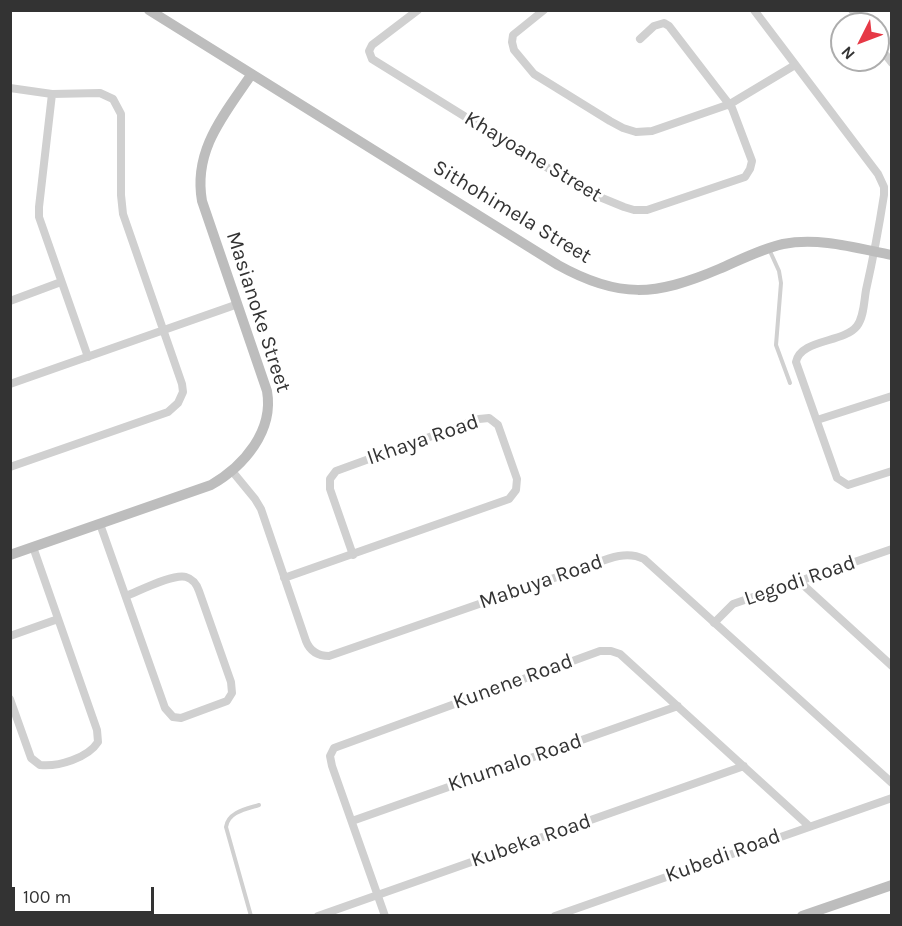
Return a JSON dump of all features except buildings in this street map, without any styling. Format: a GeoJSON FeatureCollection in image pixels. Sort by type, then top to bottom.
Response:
{"type":"FeatureCollection","features":[{"type":"Feature","properties":{"kind":"street","name":"Sithohimela Street"},"geometry":{"type":"LineString","coordinates":[[148,10],[558,265],[591,281],[637,291],[664,288],[690,280],[768,248],[795,242],[845,245],[891,255]]}},
{"type":"Feature","properties":{"kind":"street","name":"Khayoane Street"},"geometry":{"type":"LineString","coordinates":[[418,10],[370,48],[370,56],[376,62],[585,191],[598,198],[634,210],[642,211],[653,208],[737,180],[747,174],[752,161],[740,124],[730,105]]}},
{"type":"Feature","properties":{"kind":"street"},"geometry":{"type":"LineString","coordinates":[[544,10],[513,35],[514,50],[534,74],[623,128],[636,132],[652,131],[730,105],[795,65]]}},
{"type":"Feature","properties":{"kind":"street"},"geometry":{"type":"LineString","coordinates":[[754,10],[882,182],[884,195],[859,323],[849,333],[804,349],[797,357],[797,365],[839,481],[845,484],[855,484],[891,471]]}},
{"type":"Feature","properties":{"kind":"street"},"geometry":{"type":"LineString","coordinates":[[640,39],[658,24],[664,23],[669,26],[730,105]]}},
{"type":"Feature","properties":{"kind":"street","name":"Masianoke Street"},"geometry":{"type":"LineString","coordinates":[[10,555],[211,485],[232,471],[249,453],[259,437],[269,408],[267,391],[202,201],[199,178],[202,159],[209,142],[251,75]]}},
{"type":"Feature","properties":{"kind":"street"},"geometry":{"type":"LineString","coordinates":[[10,88],[52,94],[100,93],[111,97],[119,108],[123,214],[165,331],[183,392],[172,410],[10,467]]}},
{"type":"Feature","properties":{"kind":"street"},"geometry":{"type":"LineString","coordinates":[[52,94],[39,213],[88,357]]}},
{"type":"Feature","properties":{"kind":"street"},"geometry":{"type":"LineString","coordinates":[[10,301],[61,282]]}},
{"type":"Feature","properties":{"kind":"street"},"geometry":{"type":"LineString","coordinates":[[10,384],[238,304]]}},
{"type":"Feature","properties":{"kind":"street"},"geometry":{"type":"LineString","coordinates":[[817,420],[891,396]]}},
{"type":"Feature","properties":{"kind":"street","name":"Ikhaya Road"},"geometry":{"type":"LineString","coordinates":[[284,578],[353,555],[509,499],[516,490],[518,479],[498,425],[489,418],[479,419],[336,471],[330,479],[330,489],[353,555]]}},
{"type":"Feature","properties":{"kind":"street","name":"Mabuya Road"},"geometry":{"type":"LineString","coordinates":[[232,471],[261,509],[308,646],[322,656],[627,554],[644,559],[891,783]]}},
{"type":"Feature","properties":{"kind":"street"},"geometry":{"type":"LineString","coordinates":[[100,524],[162,702],[170,714],[182,718],[228,701],[232,693],[231,682],[199,591],[193,581],[183,576],[174,577],[126,596]]}},
{"type":"Feature","properties":{"kind":"street"},"geometry":{"type":"LineString","coordinates":[[10,699],[29,753],[40,765],[55,765],[87,753],[95,747],[98,737],[33,547]]}},
{"type":"Feature","properties":{"kind":"street"},"geometry":{"type":"LineString","coordinates":[[887,550],[891,560]]}},
{"type":"Feature","properties":{"kind":"street","name":"Legodi Road"},"geometry":{"type":"LineString","coordinates":[[714,623],[733,604],[887,550]]}},
{"type":"Feature","properties":{"kind":"street"},"geometry":{"type":"LineString","coordinates":[[800,582],[891,666]]}},
{"type":"Feature","properties":{"kind":"street"},"geometry":{"type":"LineString","coordinates":[[10,636],[58,619]]}},
{"type":"Feature","properties":{"kind":"street","name":"Kunene Road"},"geometry":{"type":"LineString","coordinates":[[385,915],[330,760],[331,751],[600,651],[620,654],[809,826]]}},
{"type":"Feature","properties":{"kind":"street","name":"Khumalo Road"},"geometry":{"type":"LineString","coordinates":[[352,821],[678,706]]}},
{"type":"Feature","properties":{"kind":"street","name":"Kubeka Road"},"geometry":{"type":"LineString","coordinates":[[318,915],[744,766]]}},
{"type":"Feature","properties":{"kind":"street","name":"Kubedi Road"},"geometry":{"type":"LineString","coordinates":[[555,915],[891,798]]}},
{"type":"Feature","properties":{"kind":"street"},"geometry":{"type":"LineString","coordinates":[[802,915],[891,885]]}},
{"type":"Feature","properties":{"kind":"lane"},"geometry":{"type":"LineString","coordinates":[[768,248],[779,271],[781,283],[776,345],[790,382]]}},
{"type":"Feature","properties":{"kind":"lane"},"geometry":{"type":"LineString","coordinates":[[251,915],[226,827],[227,820],[231,816],[259,805]]}}]}
